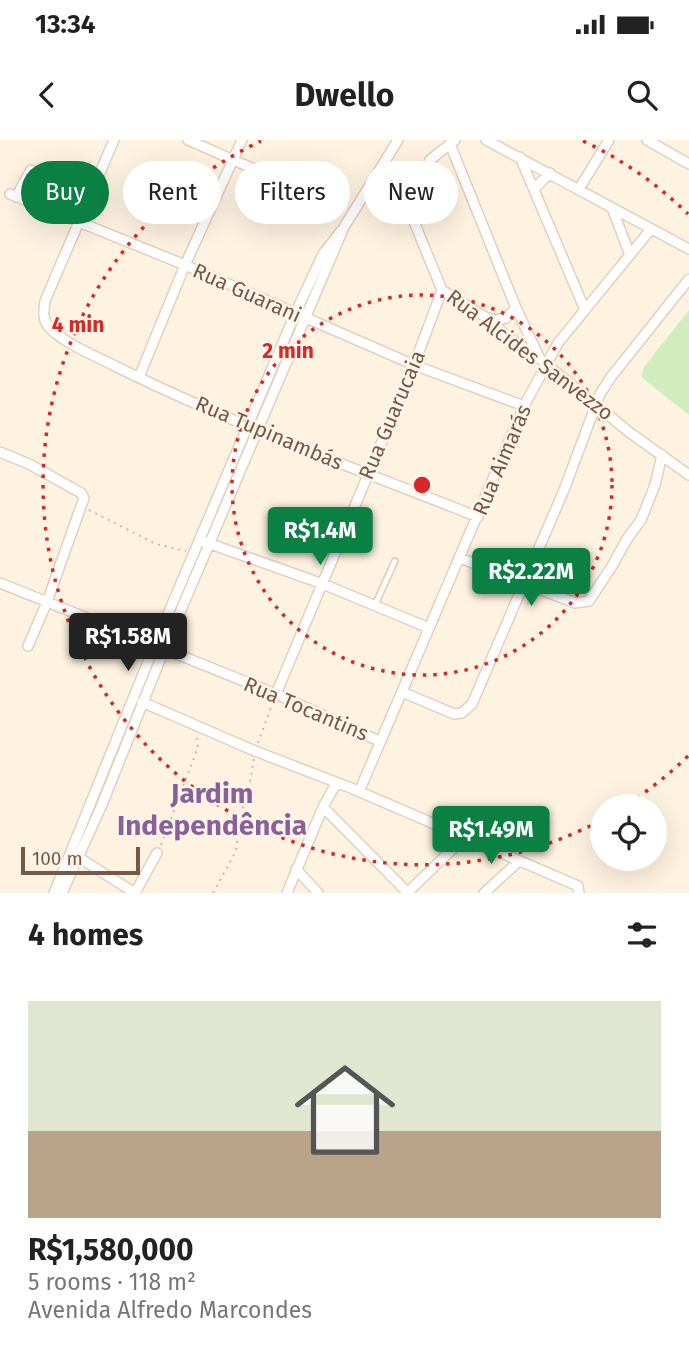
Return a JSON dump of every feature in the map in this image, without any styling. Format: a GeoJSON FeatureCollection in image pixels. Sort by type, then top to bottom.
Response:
{"type":"FeatureCollection","features":[{"type":"Feature","properties":{"kind":"street"},"geometry":{"type":"LineString","coordinates":[[105,161],[114,140]]}},
{"type":"Feature","properties":{"kind":"street"},"geometry":{"type":"LineString","coordinates":[[188,140],[234,160]]}},
{"type":"Feature","properties":{"kind":"street"},"geometry":{"type":"LineString","coordinates":[[139,377],[242,140]]}},
{"type":"Feature","properties":{"kind":"street"},"geometry":{"type":"LineString","coordinates":[[117,755],[142,702],[159,648],[210,544],[344,227],[398,140]]}},
{"type":"Feature","properties":{"kind":"street"},"geometry":{"type":"LineString","coordinates":[[486,140],[689,249]]}},
{"type":"Feature","properties":{"kind":"street"},"geometry":{"type":"LineString","coordinates":[[579,189],[609,140]]}},
{"type":"Feature","properties":{"kind":"street"},"geometry":{"type":"LineString","coordinates":[[647,140],[689,164]]}},
{"type":"Feature","properties":{"kind":"street"},"geometry":{"type":"LineString","coordinates":[[452,142],[516,307],[543,362]]}},
{"type":"Feature","properties":{"kind":"street","name":"Rua Alcides Sanvezzo"},"geometry":{"type":"LineString","coordinates":[[452,142],[430,160],[408,207],[442,290],[487,318],[689,475]]}},
{"type":"Feature","properties":{"kind":"street"},"geometry":{"type":"LineString","coordinates":[[520,156],[585,310]]}},
{"type":"Feature","properties":{"kind":"street"},"geometry":{"type":"LineString","coordinates":[[534,189],[550,173]]}},
{"type":"Feature","properties":{"kind":"street","name":"Rua Guarani"},"geometry":{"type":"LineString","coordinates":[[21,184],[13,196],[21,199]]}},
{"type":"Feature","properties":{"kind":"street"},"geometry":{"type":"LineString","coordinates":[[612,208],[630,255]]}},
{"type":"Feature","properties":{"kind":"street","name":"Rua Tupinambás"},"geometry":{"type":"LineString","coordinates":[[78,224],[45,301],[44,319],[58,335],[139,377],[248,426],[478,517]]}},
{"type":"Feature","properties":{"kind":"street","name":"Rua Guarani"},"geometry":{"type":"LineString","coordinates":[[81,224],[186,265],[414,365],[524,406]]}},
{"type":"Feature","properties":{"kind":"street"},"geometry":{"type":"LineString","coordinates":[[54,893],[74,855],[117,755],[195,552],[295,314],[328,244],[344,227]]}},
{"type":"Feature","properties":{"kind":"street","name":"Rua Aimarás"},"geometry":{"type":"LineString","coordinates":[[359,792],[543,362],[651,229]]}},
{"type":"Feature","properties":{"kind":"street"},"geometry":{"type":"LineString","coordinates":[[401,692],[454,714],[468,709],[525,583],[600,394],[689,279]]}},
{"type":"Feature","properties":{"kind":"street","name":"Rua Guarucaia"},"geometry":{"type":"LineString","coordinates":[[276,694],[414,365],[442,290]]}},
{"type":"Feature","properties":{"kind":"street"},"geometry":{"type":"LineString","coordinates":[[487,318],[506,318],[516,307]]}},
{"type":"Feature","properties":{"kind":"street"},"geometry":{"type":"LineString","coordinates":[[0,452],[31,465],[83,495],[82,506],[28,646]]}},
{"type":"Feature","properties":{"kind":"street"},"geometry":{"type":"LineString","coordinates":[[460,558],[575,603],[589,601],[641,520],[655,485],[662,455]]}},
{"type":"Feature","properties":{"kind":"street"},"geometry":{"type":"LineString","coordinates":[[200,541],[323,584],[429,628]]}},
{"type":"Feature","properties":{"kind":"street","name":"Rua Tocantins"},"geometry":{"type":"LineString","coordinates":[[0,583],[276,694],[379,741]]}},
{"type":"Feature","properties":{"kind":"street"},"geometry":{"type":"LineString","coordinates":[[142,702],[465,837],[580,890]]}},
{"type":"Feature","properties":{"kind":"street"},"geometry":{"type":"LineString","coordinates":[[286,893],[323,807],[336,784]]}},
{"type":"Feature","properties":{"kind":"street"},"geometry":{"type":"LineString","coordinates":[[323,807],[407,893],[465,837]]}},
{"type":"Feature","properties":{"kind":"street"},"geometry":{"type":"LineString","coordinates":[[74,855],[135,893],[157,853]]}},
{"type":"Feature","properties":{"kind":"street"},"geometry":{"type":"LineString","coordinates":[[62,893],[74,855]]}},
{"type":"Feature","properties":{"kind":"street"},"geometry":{"type":"LineString","coordinates":[[484,893],[519,861]]}},
{"type":"Feature","properties":{"kind":"street"},"geometry":{"type":"LineString","coordinates":[[296,869],[318,893]]}},
{"type":"Feature","properties":{"kind":"lane"},"geometry":{"type":"LineString","coordinates":[[375,606],[395,561]]}},
{"type":"Feature","properties":{"kind":"path"},"geometry":{"type":"LineString","coordinates":[[82,506],[156,544],[195,552]]}},
{"type":"Feature","properties":{"kind":"path"},"geometry":{"type":"LineString","coordinates":[[213,893],[236,851],[240,817],[249,789],[255,751],[276,694]]}},
{"type":"Feature","properties":{"kind":"path"},"geometry":{"type":"LineString","coordinates":[[157,853],[168,831],[198,747],[196,736],[188,722]]}},
{"type":"Feature","properties":{"kind":"green space"},"geometry":{"type":"Polygon","coordinates":[[[689,310],[689,415],[642,378],[643,368],[689,310]]]}},
{"type":"Feature","properties":{"kind":"district","name":"Jardim Independência"},"geometry":{"type":"Point","coordinates":[212,809]}}]}
